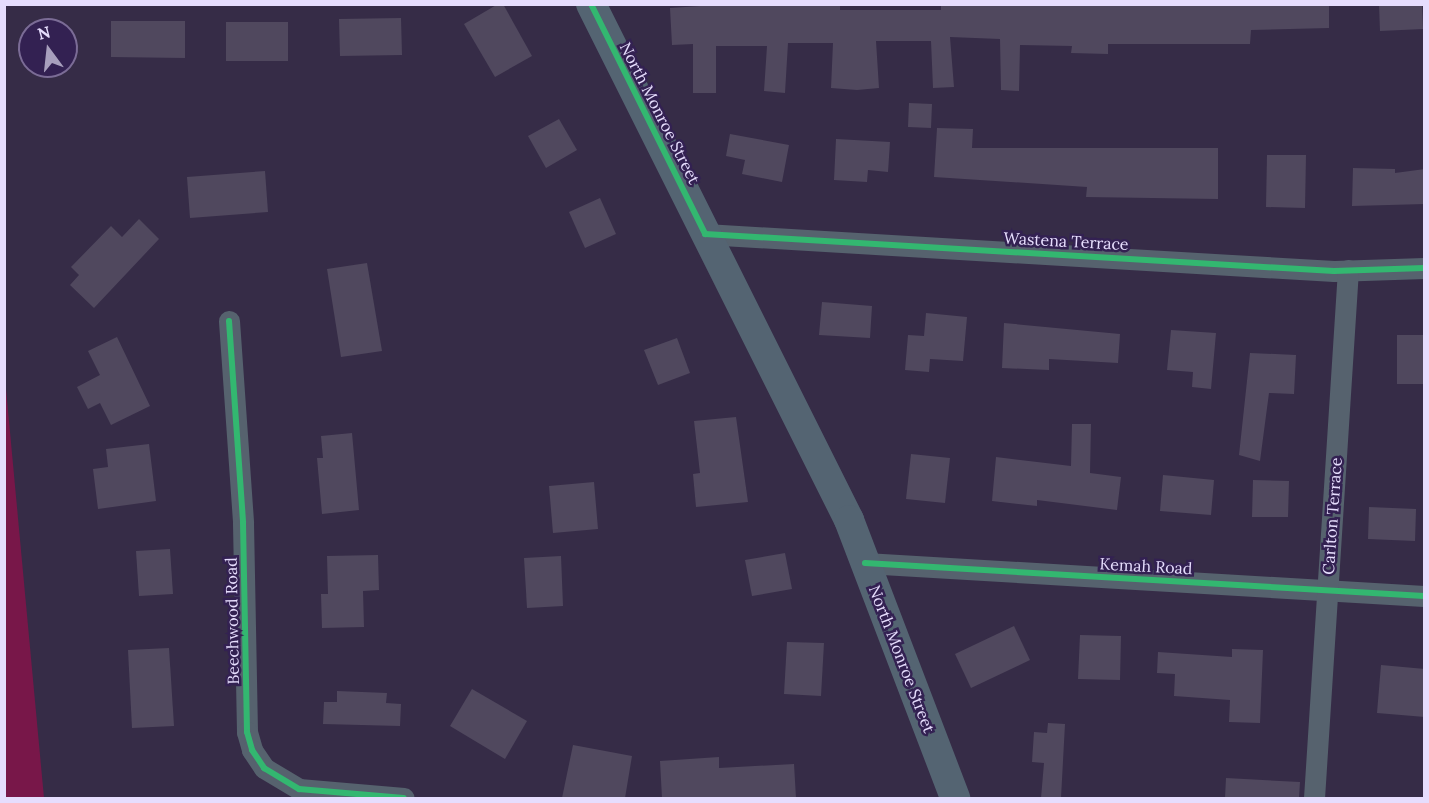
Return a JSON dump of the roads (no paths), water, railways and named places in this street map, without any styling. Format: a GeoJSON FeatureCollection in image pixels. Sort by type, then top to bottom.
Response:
{"type":"FeatureCollection","features":[{"type":"Feature","properties":{"kind":"main road","name":"North Monroe Street"},"geometry":{"type":"LineString","coordinates":[[591,4],[849,520],[955,798]]}},
{"type":"Feature","properties":{"kind":"street","name":"Wastena Terrace"},"geometry":{"type":"LineString","coordinates":[[705,234],[1348,270],[1425,268]]}},
{"type":"Feature","properties":{"kind":"street","name":"Carlton Terrace"},"geometry":{"type":"LineString","coordinates":[[1314,798],[1348,270]]}},
{"type":"Feature","properties":{"kind":"street","name":"Beechwood Road"},"geometry":{"type":"LineString","coordinates":[[229,321],[243,523],[247,732],[252,750],[264,768],[300,789],[404,798]]}},
{"type":"Feature","properties":{"kind":"street","name":"Kemah Road"},"geometry":{"type":"LineString","coordinates":[[865,563],[1425,596]]}}]}
